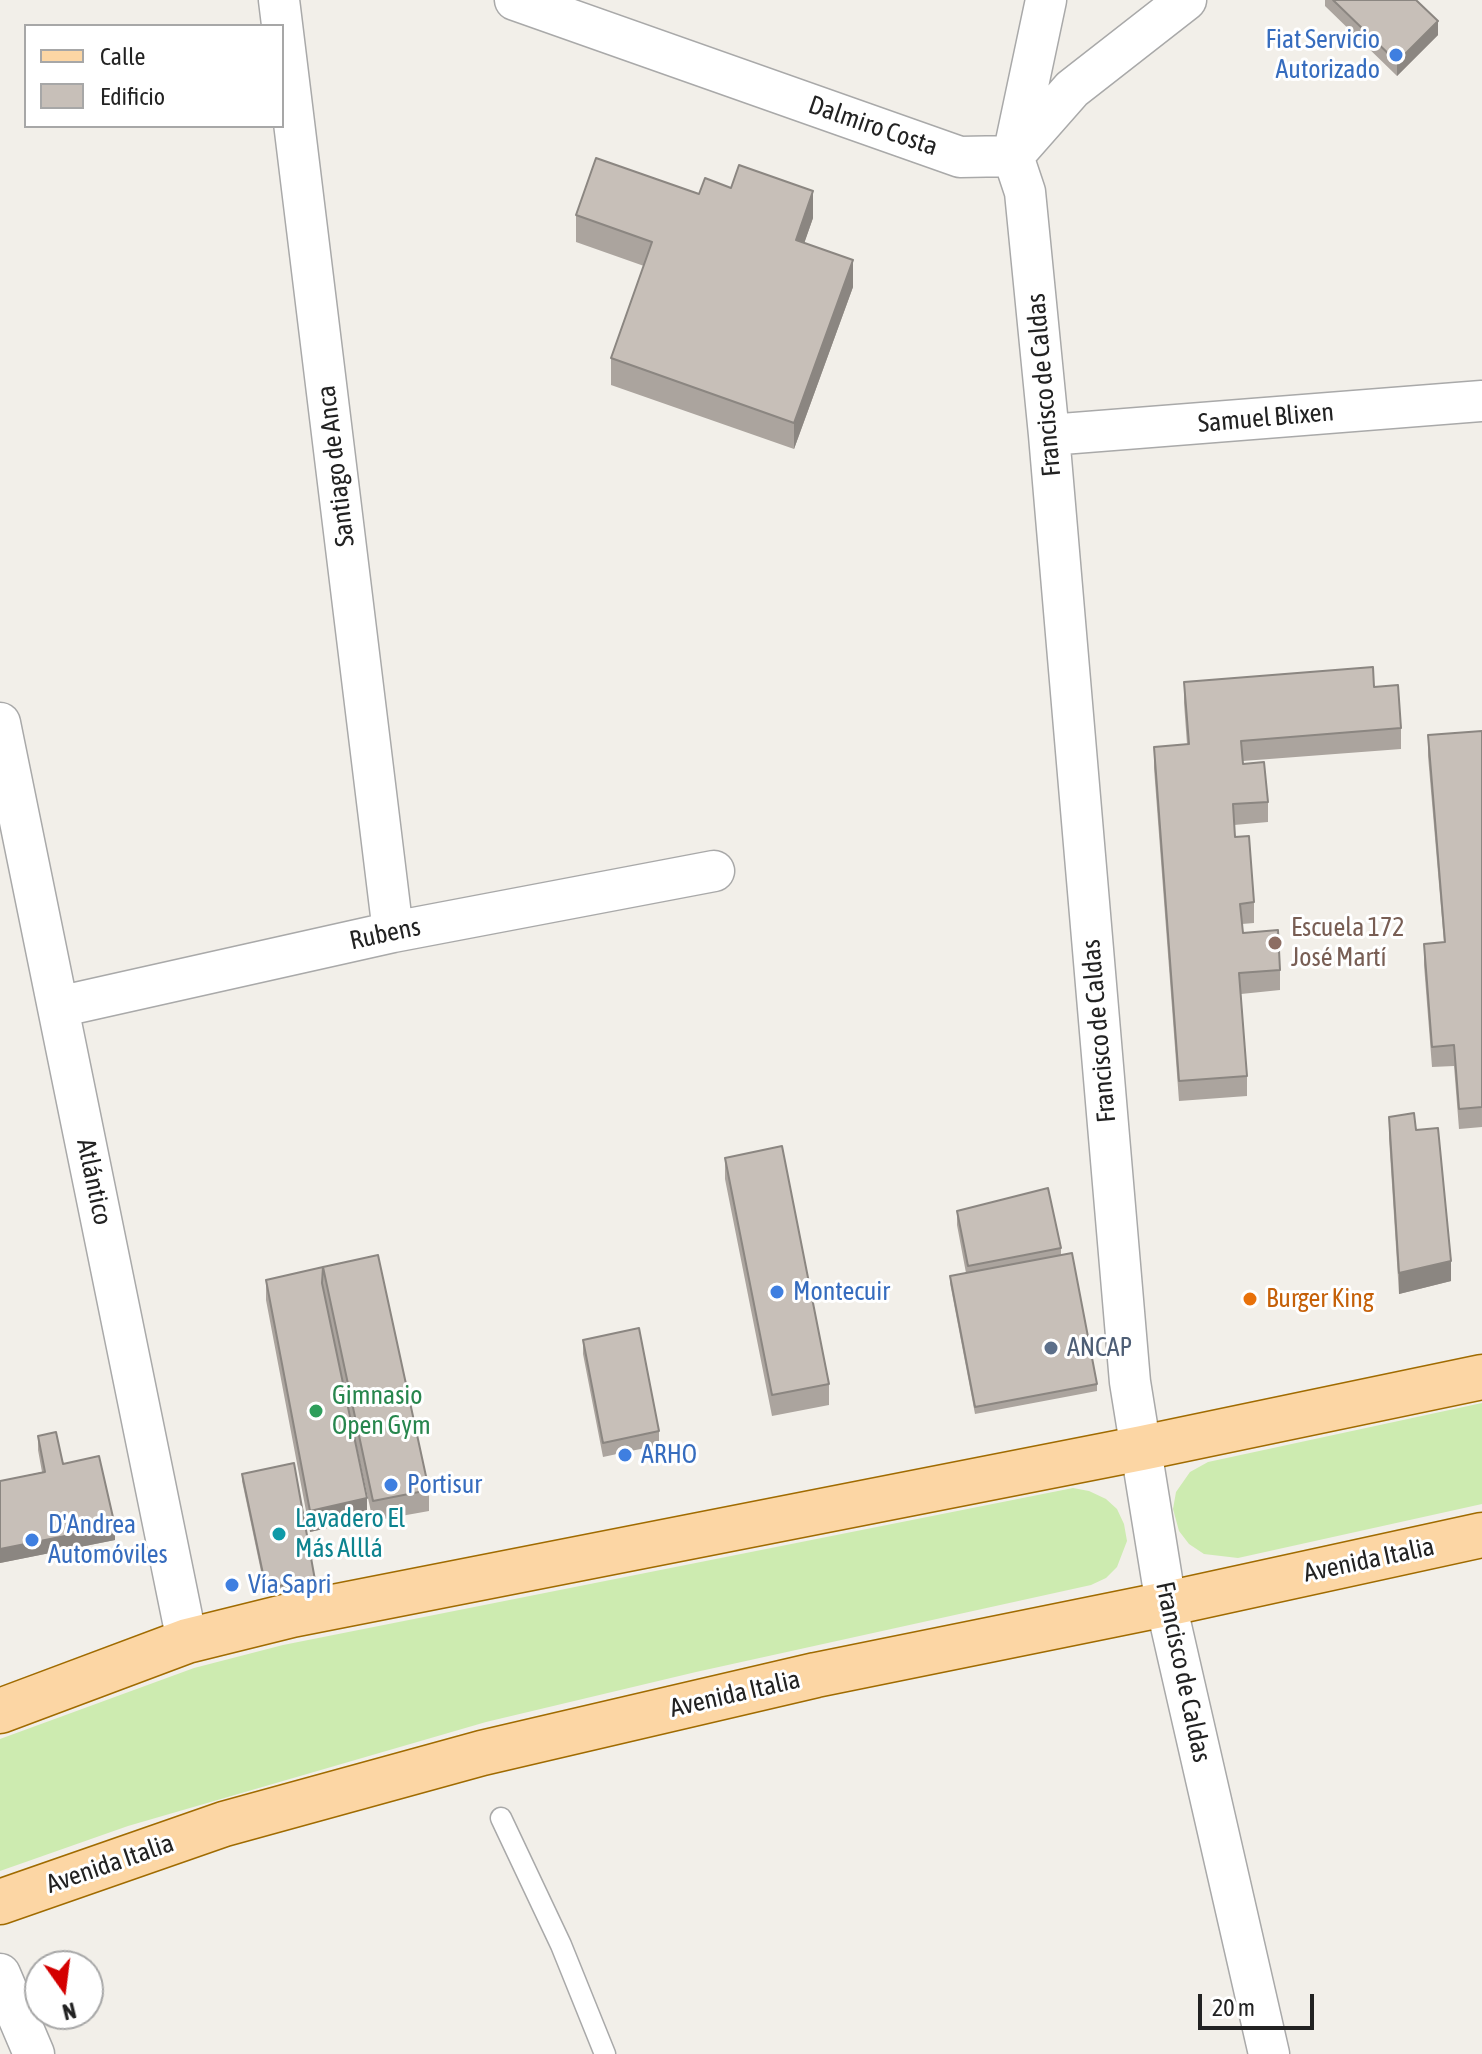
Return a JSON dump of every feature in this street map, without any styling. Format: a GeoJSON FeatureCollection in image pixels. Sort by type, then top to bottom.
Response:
{"type":"FeatureCollection","features":[{"type":"Feature","properties":{"kind":"main road"},"geometry":{"type":"LineString","coordinates":[[0,1711],[187,1641],[292,1615],[1142,1448],[1482,1377]]}},
{"type":"Feature","properties":{"kind":"main road","name":"Avenida Italia"},"geometry":{"type":"LineString","coordinates":[[0,1902],[224,1824],[482,1753],[816,1675],[1166,1604],[1482,1535]]}},
{"type":"Feature","properties":{"kind":"street","name":"Santiago de Anca"},"geometry":{"type":"LineString","coordinates":[[279,0],[282,24]]}},
{"type":"Feature","properties":{"kind":"street","name":"Dalmiro Costa"},"geometry":{"type":"LineString","coordinates":[[515,0],[960,157],[1013,156]]}},
{"type":"Feature","properties":{"kind":"street","name":"Francisco de Caldas"},"geometry":{"type":"LineString","coordinates":[[1046,0],[1013,156],[1025,192],[1049,435],[1130,1382],[1166,1604],[1269,2054]]}},
{"type":"Feature","properties":{"kind":"street"},"geometry":{"type":"LineString","coordinates":[[1013,156],[1072,89],[1186,0]]}},
{"type":"Feature","properties":{"kind":"street","name":"Santiago de Anca"},"geometry":{"type":"LineString","coordinates":[[284,41],[393,932]]}},
{"type":"Feature","properties":{"kind":"street","name":"Samuel Blixen"},"geometry":{"type":"LineString","coordinates":[[1049,435],[1482,401]]}},
{"type":"Feature","properties":{"kind":"street","name":"Atlántico"},"geometry":{"type":"LineString","coordinates":[[0,723],[9,814],[58,1007],[187,1641]]}},
{"type":"Feature","properties":{"kind":"street","name":"Rubens"},"geometry":{"type":"LineString","coordinates":[[58,1007],[393,932],[714,871]]}},
{"type":"Feature","properties":{"kind":"street"},"geometry":{"type":"LineString","coordinates":[[0,1974],[34,2054]]}},
{"type":"Feature","properties":{"kind":"lane"},"geometry":{"type":"LineString","coordinates":[[501,1818],[561,1945],[605,2054]]}},
{"type":"Feature","properties":{"kind":"green space"},"geometry":{"type":"Polygon","coordinates":[[[1482,1403],[1482,1504],[1238,1558],[1204,1554],[1189,1544],[1179,1531],[1173,1509],[1176,1492],[1190,1472],[1208,1462],[1482,1403]]]}},
{"type":"Feature","properties":{"kind":"green space"},"geometry":{"type":"Polygon","coordinates":[[[1073,1488],[1106,1499],[1117,1509],[1124,1524],[1127,1541],[1117,1567],[1106,1578],[1091,1585],[486,1722],[128,1826],[0,1871],[0,1739],[194,1668],[283,1645],[1073,1488]]]}},
{"type":"Feature","properties":{"kind":"building","name":"Fiat Servicio Autorizado"},"geometry":{"type":"Polygon","coordinates":[[[1333,0],[1416,0],[1438,21],[1397,62],[1333,0]]]}},
{"type":"Feature","properties":{"kind":"building"},"geometry":{"type":"Polygon","coordinates":[[[596,158],[699,194],[705,178],[731,188],[739,165],[813,191],[796,240],[853,260],[794,423],[611,358],[652,242],[576,215],[596,158]]]}},
{"type":"Feature","properties":{"kind":"building"},"geometry":{"type":"Polygon","coordinates":[[[1373,667],[1374,687],[1398,685],[1401,728],[1241,741],[1243,764],[1264,762],[1268,802],[1233,804],[1235,837],[1249,836],[1254,902],[1240,904],[1243,933],[1278,930],[1280,970],[1239,973],[1247,1076],[1179,1081],[1154,747],[1189,744],[1184,682],[1373,667]]]}},
{"type":"Feature","properties":{"kind":"building"},"geometry":{"type":"Polygon","coordinates":[[[1482,731],[1482,1107],[1459,1109],[1454,1045],[1432,1047],[1424,944],[1445,942],[1428,735],[1482,731]]]}},
{"type":"Feature","properties":{"kind":"building"},"geometry":{"type":"Polygon","coordinates":[[[1414,1113],[1416,1130],[1438,1128],[1451,1261],[1399,1273],[1389,1117],[1414,1113]]]}},
{"type":"Feature","properties":{"kind":"building","name":"Montecuir"},"geometry":{"type":"Polygon","coordinates":[[[782,1146],[829,1384],[772,1395],[725,1158],[782,1146]]]}},
{"type":"Feature","properties":{"kind":"building"},"geometry":{"type":"Polygon","coordinates":[[[1048,1188],[1061,1248],[968,1266],[957,1211],[1048,1188]]]}},
{"type":"Feature","properties":{"kind":"building"},"geometry":{"type":"Polygon","coordinates":[[[1072,1253],[1097,1384],[975,1407],[950,1276],[1072,1253]]]}},
{"type":"Feature","properties":{"kind":"building"},"geometry":{"type":"Polygon","coordinates":[[[378,1255],[429,1490],[373,1501],[323,1267],[378,1255]]]}},
{"type":"Feature","properties":{"kind":"building","name":"Gimnasio Open Gym"},"geometry":{"type":"Polygon","coordinates":[[[323,1267],[322,1283],[367,1498],[310,1511],[266,1280],[323,1267]]]}},
{"type":"Feature","properties":{"kind":"building"},"geometry":{"type":"Polygon","coordinates":[[[639,1328],[659,1431],[603,1443],[583,1340],[639,1328]]]}},
{"type":"Feature","properties":{"kind":"building"},"geometry":{"type":"Polygon","coordinates":[[[56,1432],[63,1464],[99,1456],[115,1526],[0,1549],[0,1481],[45,1472],[38,1436],[56,1432]]]}},
{"type":"Feature","properties":{"kind":"building","name":"Lavadero El Más Alllá"},"geometry":{"type":"Polygon","coordinates":[[[294,1463],[315,1580],[266,1588],[242,1474],[294,1463]]]}},
{"type":"Feature","properties":{"kind":"place","name":"Fiat Servicio Autorizado"},"geometry":{"type":"Point","coordinates":[1396,55]}},
{"type":"Feature","properties":{"kind":"place","name":"Escuela 172 José Martí"},"geometry":{"type":"Point","coordinates":[1275,943]}},
{"type":"Feature","properties":{"kind":"place","name":"Montecuir"},"geometry":{"type":"Point","coordinates":[777,1292]}},
{"type":"Feature","properties":{"kind":"place","name":"Burger King"},"geometry":{"type":"Point","coordinates":[1250,1299]}},
{"type":"Feature","properties":{"kind":"place","name":"ANCAP"},"geometry":{"type":"Point","coordinates":[1051,1348]}},
{"type":"Feature","properties":{"kind":"place","name":"Gimnasio Open Gym"},"geometry":{"type":"Point","coordinates":[316,1411]}},
{"type":"Feature","properties":{"kind":"place","name":"ARHO"},"geometry":{"type":"Point","coordinates":[625,1455]}},
{"type":"Feature","properties":{"kind":"place","name":"Portisur"},"geometry":{"type":"Point","coordinates":[391,1485]}},
{"type":"Feature","properties":{"kind":"place","name":"Lavadero El Más Alllá"},"geometry":{"type":"Point","coordinates":[279,1534]}},
{"type":"Feature","properties":{"kind":"place","name":"D'Andrea Automóviles"},"geometry":{"type":"Point","coordinates":[32,1540]}},
{"type":"Feature","properties":{"kind":"place","name":"Vía Sapri"},"geometry":{"type":"Point","coordinates":[232,1585]}}]}
